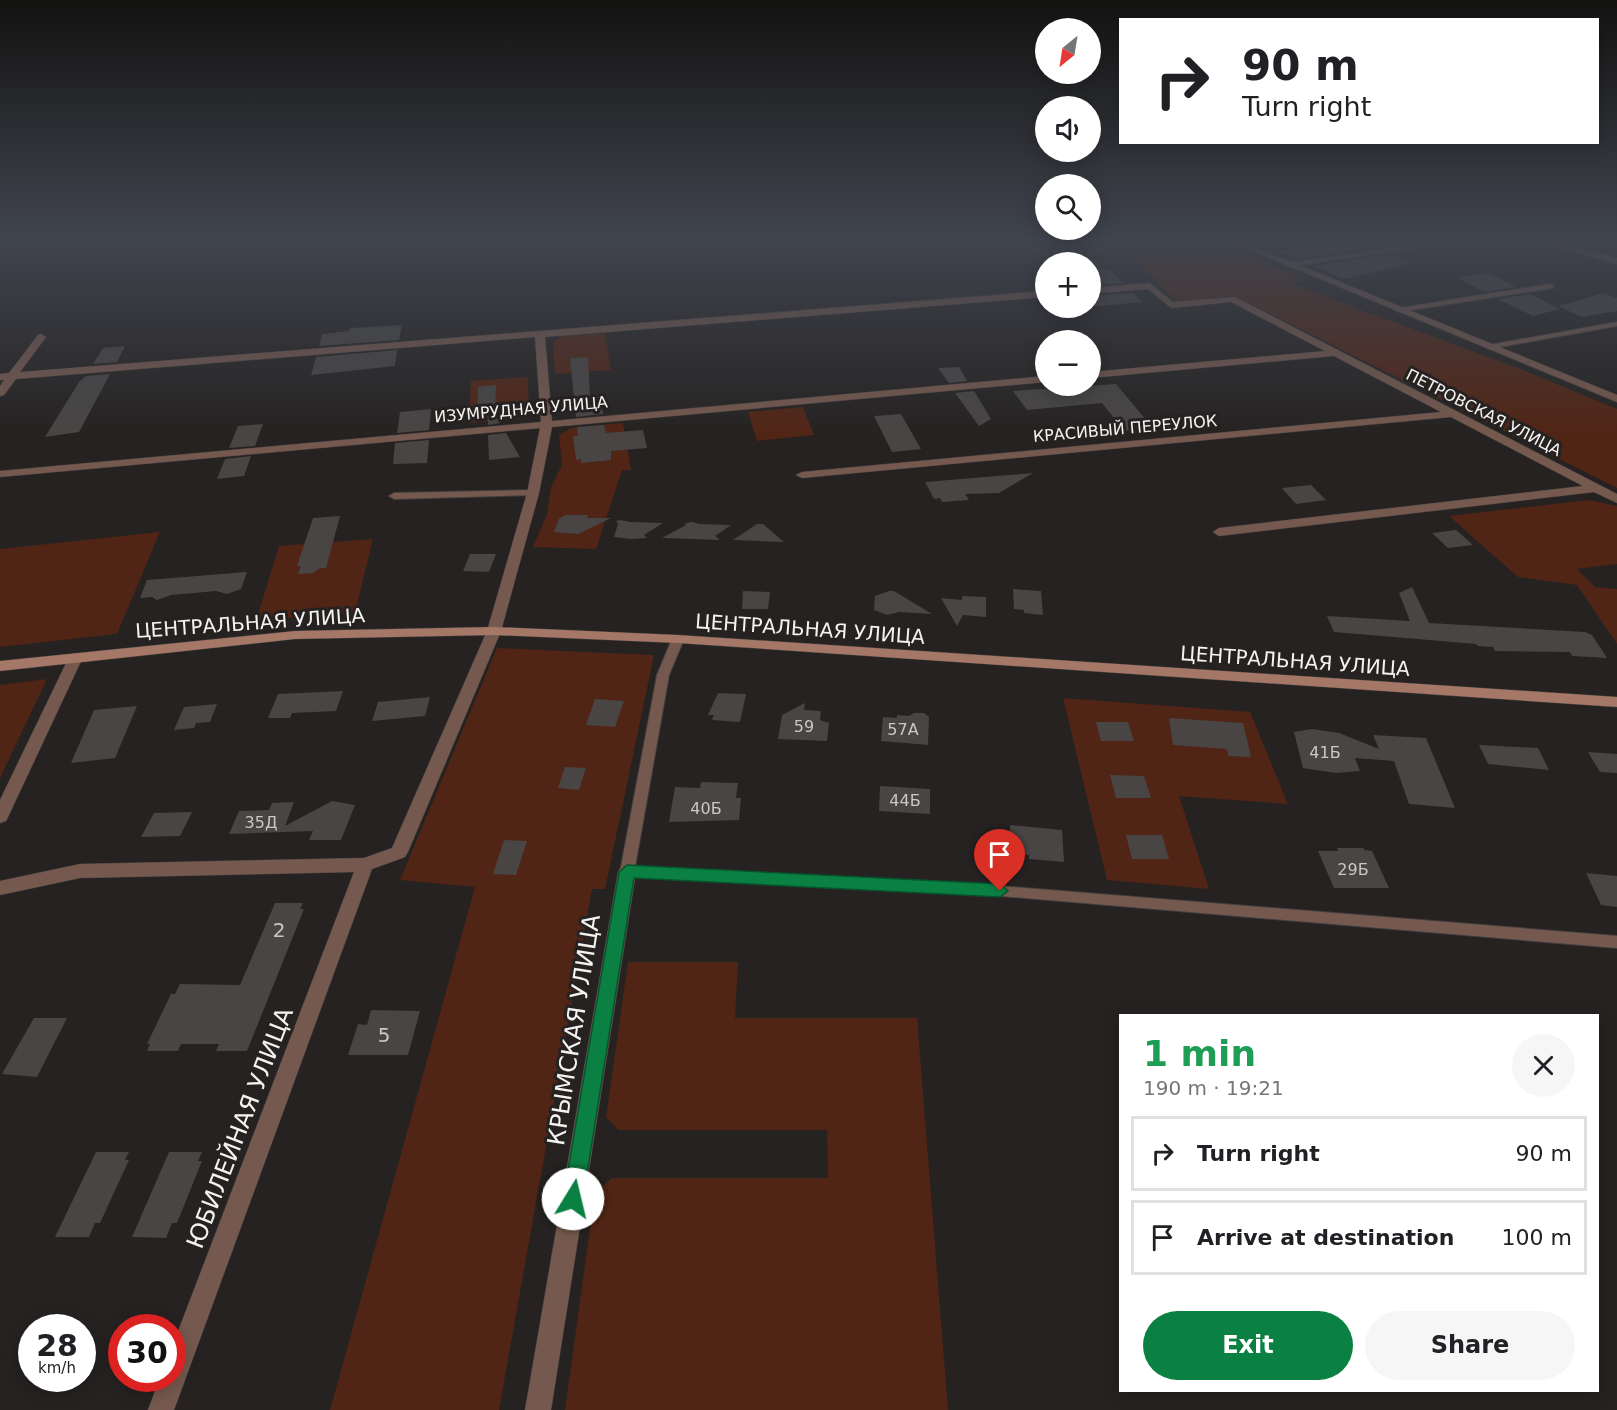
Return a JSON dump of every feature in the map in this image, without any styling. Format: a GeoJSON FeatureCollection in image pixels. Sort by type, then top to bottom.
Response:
{"type":"FeatureCollection","features":[{"type":"Feature","properties":{"kind":"main road","name":"ЦЕНТРАЛЬНАЯ УЛИЦА"},"geometry":{"type":"LineString","coordinates":[[0,666],[295,635],[494,631],[678,639],[1617,702]]}},
{"type":"Feature","properties":{"kind":"street"},"geometry":{"type":"LineString","coordinates":[[0,377],[922,304]]}},
{"type":"Feature","properties":{"kind":"street","name":"ПЕТРОВСКАЯ УЛИЦА"},"geometry":{"type":"LineString","coordinates":[[1241,304],[1617,499]]}},
{"type":"Feature","properties":{"kind":"street"},"geometry":{"type":"LineString","coordinates":[[1384,304],[1617,399]]}},
{"type":"Feature","properties":{"kind":"street"},"geometry":{"type":"LineString","coordinates":[[0,888],[80,871],[365,865],[399,852],[494,631],[533,493],[547,423],[540,334]]}},
{"type":"Feature","properties":{"kind":"street"},"geometry":{"type":"LineString","coordinates":[[0,393],[41,337]]}},
{"type":"Feature","properties":{"kind":"street"},"geometry":{"type":"LineString","coordinates":[[1101,374],[1335,353]]}},
{"type":"Feature","properties":{"kind":"street","name":"ИЗУМРУДНАЯ УЛИЦА"},"geometry":{"type":"LineString","coordinates":[[0,474],[1035,380]]}},
{"type":"Feature","properties":{"kind":"street","name":"КРАСИВЫЙ ПЕРЕУЛОК"},"geometry":{"type":"LineString","coordinates":[[802,475],[1452,414]]}},
{"type":"Feature","properties":{"kind":"street"},"geometry":{"type":"LineString","coordinates":[[1219,532],[1595,488]]}},
{"type":"Feature","properties":{"kind":"street"},"geometry":{"type":"LineString","coordinates":[[0,817],[76,657]]}},
{"type":"Feature","properties":{"kind":"street","name":"ЮБИЛЕЙНАЯ УЛИЦА"},"geometry":{"type":"LineString","coordinates":[[161,1410],[365,865]]}},
{"type":"Feature","properties":{"kind":"street","name":"КРЫМСКАЯ УЛИЦА"},"geometry":{"type":"LineString","coordinates":[[538,1410],[627,872]]}},
{"type":"Feature","properties":{"kind":"lane"},"geometry":{"type":"LineString","coordinates":[[1399,310],[1438,304]]}},
{"type":"Feature","properties":{"kind":"lane"},"geometry":{"type":"LineString","coordinates":[[1489,347],[1617,324]]}},
{"type":"Feature","properties":{"kind":"lane"},"geometry":{"type":"LineString","coordinates":[[394,496],[533,493]]}},
{"type":"Feature","properties":{"kind":"lane"},"geometry":{"type":"LineString","coordinates":[[678,639],[663,675],[627,872],[976,889],[1617,942]]}},
{"type":"Feature","properties":{"kind":"shaded area"},"geometry":{"type":"Polygon","coordinates":[[[1251,304],[1345,304],[1523,370],[1617,409],[1617,488],[1251,304]]]}},
{"type":"Feature","properties":{"kind":"shaded area"},"geometry":{"type":"Polygon","coordinates":[[[605,333],[611,370],[555,374],[553,342],[564,336],[605,333]]]}},
{"type":"Feature","properties":{"kind":"shaded area"},"geometry":{"type":"Polygon","coordinates":[[[528,377],[529,412],[517,419],[469,423],[471,381],[528,377]]]}},
{"type":"Feature","properties":{"kind":"shaded area"},"geometry":{"type":"Polygon","coordinates":[[[803,407],[814,435],[757,441],[748,412],[803,407]]]}},
{"type":"Feature","properties":{"kind":"shaded area"},"geometry":{"type":"Polygon","coordinates":[[[623,423],[631,470],[622,470],[596,549],[533,547],[547,514],[551,487],[562,465],[559,435],[571,428],[623,423]]]}},
{"type":"Feature","properties":{"kind":"shaded area"},"geometry":{"type":"Polygon","coordinates":[[[1589,500],[1617,506],[1617,564],[1577,569],[1595,587],[1617,589],[1617,644],[1577,585],[1518,577],[1449,516],[1589,500]]]}},
{"type":"Feature","properties":{"kind":"shaded area"},"geometry":{"type":"Polygon","coordinates":[[[160,532],[117,634],[0,647],[0,549],[160,532]]]}},
{"type":"Feature","properties":{"kind":"shaded area"},"geometry":{"type":"Polygon","coordinates":[[[373,539],[355,612],[256,621],[279,546],[373,539]]]}},
{"type":"Feature","properties":{"kind":"shaded area"},"geometry":{"type":"Polygon","coordinates":[[[497,648],[654,655],[605,889],[592,889],[499,1410],[330,1410],[475,887],[400,880],[497,648]]]}},
{"type":"Feature","properties":{"kind":"shaded area"},"geometry":{"type":"Polygon","coordinates":[[[47,679],[0,778],[0,685],[47,679]]]}},
{"type":"Feature","properties":{"kind":"shaded area"},"geometry":{"type":"Polygon","coordinates":[[[1063,698],[1250,712],[1288,804],[1179,796],[1209,889],[1107,880],[1063,698]]]}},
{"type":"Feature","properties":{"kind":"shaded area"},"geometry":{"type":"Polygon","coordinates":[[[628,962],[738,962],[735,1018],[917,1018],[948,1410],[565,1410],[595,1192],[612,1178],[828,1178],[827,1130],[618,1130],[606,1117],[628,962]]]}},
{"type":"Feature","properties":{"kind":"building"},"geometry":{"type":"Polygon","coordinates":[[[1101,304],[1123,304],[1101,306],[1101,304]]]}},
{"type":"Feature","properties":{"kind":"building"},"geometry":{"type":"Polygon","coordinates":[[[1508,304],[1550,304],[1560,309],[1533,316],[1508,304]]]}},
{"type":"Feature","properties":{"kind":"building"},"geometry":{"type":"Polygon","coordinates":[[[1566,304],[1617,304],[1617,311],[1582,317],[1558,306],[1566,304]]]}},
{"type":"Feature","properties":{"kind":"building"},"geometry":{"type":"Polygon","coordinates":[[[402,325],[399,340],[319,346],[322,334],[349,331],[350,328],[402,325]]]}},
{"type":"Feature","properties":{"kind":"building"},"geometry":{"type":"Polygon","coordinates":[[[125,346],[117,362],[93,364],[103,348],[125,346]]]}},
{"type":"Feature","properties":{"kind":"building"},"geometry":{"type":"Polygon","coordinates":[[[397,350],[395,366],[311,375],[316,357],[397,350]]]}},
{"type":"Feature","properties":{"kind":"building"},"geometry":{"type":"Polygon","coordinates":[[[588,357],[590,396],[600,395],[603,414],[576,417],[570,358],[588,357]]]}},
{"type":"Feature","properties":{"kind":"building"},"geometry":{"type":"Polygon","coordinates":[[[959,367],[967,381],[949,383],[938,368],[959,367]]]}},
{"type":"Feature","properties":{"kind":"building"},"geometry":{"type":"Polygon","coordinates":[[[110,374],[79,432],[45,437],[79,382],[86,376],[110,374]]]}},
{"type":"Feature","properties":{"kind":"building"},"geometry":{"type":"Polygon","coordinates":[[[1116,384],[1147,421],[1138,422],[1144,429],[1124,431],[1102,403],[1027,410],[1013,391],[1035,390],[1035,396],[1101,396],[1101,385],[1116,384]]]}},
{"type":"Feature","properties":{"kind":"building"},"geometry":{"type":"Polygon","coordinates":[[[496,385],[495,414],[500,423],[488,425],[488,415],[477,416],[478,387],[496,385]]]}},
{"type":"Feature","properties":{"kind":"building"},"geometry":{"type":"Polygon","coordinates":[[[974,391],[991,419],[979,426],[955,393],[974,391]]]}},
{"type":"Feature","properties":{"kind":"building"},"geometry":{"type":"Polygon","coordinates":[[[431,409],[429,430],[397,433],[400,412],[431,409]]]}},
{"type":"Feature","properties":{"kind":"building"},"geometry":{"type":"Polygon","coordinates":[[[901,414],[921,449],[892,452],[874,416],[901,414]]]}},
{"type":"Feature","properties":{"kind":"building"},"geometry":{"type":"Polygon","coordinates":[[[263,424],[255,446],[229,448],[238,426],[263,424]]]}},
{"type":"Feature","properties":{"kind":"building"},"geometry":{"type":"Polygon","coordinates":[[[604,425],[606,433],[643,430],[647,448],[611,451],[611,460],[581,463],[581,459],[576,460],[573,436],[578,436],[577,427],[604,425]]]}},
{"type":"Feature","properties":{"kind":"building"},"geometry":{"type":"Polygon","coordinates":[[[506,433],[520,457],[489,460],[488,435],[506,433]]]}},
{"type":"Feature","properties":{"kind":"building"},"geometry":{"type":"Polygon","coordinates":[[[429,440],[427,463],[393,464],[395,443],[429,440]]]}},
{"type":"Feature","properties":{"kind":"building"},"geometry":{"type":"Polygon","coordinates":[[[251,456],[244,476],[217,479],[225,459],[251,456]]]}},
{"type":"Feature","properties":{"kind":"building"},"geometry":{"type":"Polygon","coordinates":[[[1033,473],[999,493],[965,494],[969,500],[942,502],[940,498],[934,499],[925,482],[1033,473]]]}},
{"type":"Feature","properties":{"kind":"building"},"geometry":{"type":"Polygon","coordinates":[[[1311,485],[1326,500],[1296,504],[1282,488],[1311,485]]]}},
{"type":"Feature","properties":{"kind":"building"},"geometry":{"type":"Polygon","coordinates":[[[565,515],[611,518],[578,534],[554,532],[559,519],[565,515]]]}},
{"type":"Feature","properties":{"kind":"building"},"geometry":{"type":"Polygon","coordinates":[[[340,516],[326,568],[320,568],[313,573],[298,574],[301,566],[297,566],[313,518],[340,516]]]}},
{"type":"Feature","properties":{"kind":"building"},"geometry":{"type":"Polygon","coordinates":[[[616,521],[663,523],[644,535],[647,538],[631,539],[614,537],[618,524],[616,521]]]}},
{"type":"Feature","properties":{"kind":"building"},"geometry":{"type":"Polygon","coordinates":[[[685,523],[731,525],[715,536],[720,540],[662,538],[686,525],[685,523]]]}},
{"type":"Feature","properties":{"kind":"building"},"geometry":{"type":"Polygon","coordinates":[[[757,524],[763,524],[784,542],[733,540],[757,524]]]}},
{"type":"Feature","properties":{"kind":"building"},"geometry":{"type":"Polygon","coordinates":[[[1456,530],[1473,545],[1448,548],[1432,533],[1456,530]]]}},
{"type":"Feature","properties":{"kind":"building"},"geometry":{"type":"Polygon","coordinates":[[[470,554],[496,554],[489,572],[463,571],[470,554]]]}},
{"type":"Feature","properties":{"kind":"building"},"geometry":{"type":"Polygon","coordinates":[[[247,572],[241,589],[227,594],[216,591],[171,595],[157,600],[152,597],[140,598],[147,580],[247,572]]]}},
{"type":"Feature","properties":{"kind":"building"},"geometry":{"type":"Polygon","coordinates":[[[1412,587],[1429,623],[1585,632],[1592,635],[1607,658],[1572,656],[1570,652],[1495,651],[1493,647],[1476,644],[1334,632],[1327,616],[1410,621],[1399,593],[1412,587]]]}},
{"type":"Feature","properties":{"kind":"building"},"geometry":{"type":"Polygon","coordinates":[[[1013,589],[1041,591],[1043,615],[1024,613],[1024,610],[1014,609],[1013,589]]]}},
{"type":"Feature","properties":{"kind":"building"},"geometry":{"type":"Polygon","coordinates":[[[743,591],[770,592],[768,609],[742,609],[743,591]]]}},
{"type":"Feature","properties":{"kind":"building"},"geometry":{"type":"Polygon","coordinates":[[[894,591],[932,614],[899,612],[887,615],[874,610],[875,596],[894,591]]]}},
{"type":"Feature","properties":{"kind":"building"},"geometry":{"type":"Polygon","coordinates":[[[962,596],[986,597],[986,617],[963,615],[957,626],[941,598],[962,600],[962,596]]]}},
{"type":"Feature","properties":{"kind":"building"},"geometry":{"type":"Polygon","coordinates":[[[343,691],[336,711],[292,713],[290,718],[268,718],[278,694],[343,691]]]}},
{"type":"Feature","properties":{"kind":"building"},"geometry":{"type":"Polygon","coordinates":[[[718,693],[746,694],[740,722],[712,720],[714,715],[708,715],[718,693]]]}},
{"type":"Feature","properties":{"kind":"building"},"geometry":{"type":"Polygon","coordinates":[[[430,697],[425,716],[372,721],[378,702],[430,697]]]}},
{"type":"Feature","properties":{"kind":"building"},"geometry":{"type":"Polygon","coordinates":[[[595,699],[624,701],[615,727],[586,725],[595,699]]]}},
{"type":"Feature","properties":{"kind":"building"},"geometry":{"type":"Polygon","coordinates":[[[805,703],[804,710],[821,711],[820,720],[829,723],[827,741],[778,739],[782,715],[805,703]]]}},
{"type":"Feature","properties":{"kind":"building"},"geometry":{"type":"Polygon","coordinates":[[[217,704],[210,722],[196,723],[194,728],[174,730],[184,707],[217,704]]]}},
{"type":"Feature","properties":{"kind":"building"},"geometry":{"type":"Polygon","coordinates":[[[137,706],[115,758],[71,763],[94,710],[137,706]]]}},
{"type":"Feature","properties":{"kind":"building"},"geometry":{"type":"Polygon","coordinates":[[[914,713],[924,713],[929,717],[928,745],[881,741],[883,717],[897,718],[897,715],[909,716],[914,713]]]}},
{"type":"Feature","properties":{"kind":"building"},"geometry":{"type":"Polygon","coordinates":[[[1169,718],[1243,723],[1251,757],[1228,756],[1227,749],[1173,745],[1169,718]]]}},
{"type":"Feature","properties":{"kind":"building"},"geometry":{"type":"Polygon","coordinates":[[[1096,722],[1128,722],[1134,741],[1101,741],[1096,722]]]}},
{"type":"Feature","properties":{"kind":"building"},"geometry":{"type":"Polygon","coordinates":[[[1312,729],[1339,733],[1379,749],[1373,735],[1426,738],[1455,808],[1409,804],[1394,761],[1355,758],[1360,771],[1336,773],[1303,768],[1294,732],[1312,729]]]}},
{"type":"Feature","properties":{"kind":"building"},"geometry":{"type":"Polygon","coordinates":[[[1479,745],[1538,748],[1549,770],[1488,764],[1479,745]]]}},
{"type":"Feature","properties":{"kind":"building"},"geometry":{"type":"Polygon","coordinates":[[[1588,752],[1617,754],[1617,773],[1600,772],[1588,752]]]}},
{"type":"Feature","properties":{"kind":"building"},"geometry":{"type":"Polygon","coordinates":[[[565,767],[586,768],[579,790],[558,788],[565,767]]]}},
{"type":"Feature","properties":{"kind":"building"},"geometry":{"type":"Polygon","coordinates":[[[1110,775],[1144,776],[1151,798],[1116,798],[1110,775]]]}},
{"type":"Feature","properties":{"kind":"building"},"geometry":{"type":"Polygon","coordinates":[[[701,782],[738,783],[736,798],[741,798],[739,820],[669,822],[675,787],[700,788],[701,782]]]}},
{"type":"Feature","properties":{"kind":"building"},"geometry":{"type":"Polygon","coordinates":[[[880,786],[930,789],[930,814],[879,811],[880,786]]]}},
{"type":"Feature","properties":{"kind":"building"},"geometry":{"type":"Polygon","coordinates":[[[332,801],[355,805],[341,840],[309,840],[313,831],[229,834],[239,811],[269,810],[272,803],[294,802],[285,826],[332,801]]]}},
{"type":"Feature","properties":{"kind":"building"},"geometry":{"type":"Polygon","coordinates":[[[192,812],[180,836],[141,837],[154,813],[192,812]]]}},
{"type":"Feature","properties":{"kind":"building"},"geometry":{"type":"Polygon","coordinates":[[[1010,825],[1062,830],[1064,862],[1029,859],[1029,855],[1010,853],[1010,825]]]}},
{"type":"Feature","properties":{"kind":"building"},"geometry":{"type":"Polygon","coordinates":[[[1126,835],[1162,835],[1169,859],[1132,859],[1126,835]]]}},
{"type":"Feature","properties":{"kind":"building"},"geometry":{"type":"Polygon","coordinates":[[[504,840],[527,841],[516,875],[493,874],[504,840]]]}},
{"type":"Feature","properties":{"kind":"building"},"geometry":{"type":"Polygon","coordinates":[[[1337,848],[1363,848],[1372,851],[1389,888],[1334,888],[1318,851],[1338,851],[1337,848]]]}},
{"type":"Feature","properties":{"kind":"building"},"geometry":{"type":"Polygon","coordinates":[[[1586,873],[1617,876],[1617,907],[1601,905],[1586,873]]]}},
{"type":"Feature","properties":{"kind":"building"},"geometry":{"type":"Polygon","coordinates":[[[275,903],[303,903],[300,909],[304,909],[247,1051],[216,1051],[219,1044],[181,1044],[178,1051],[147,1051],[150,1044],[147,1044],[171,994],[175,994],[180,984],[240,985],[275,903]]]}},
{"type":"Feature","properties":{"kind":"building"},"geometry":{"type":"Polygon","coordinates":[[[371,1010],[420,1011],[408,1055],[348,1055],[358,1024],[367,1025],[371,1010]]]}},
{"type":"Feature","properties":{"kind":"building"},"geometry":{"type":"Polygon","coordinates":[[[34,1018],[67,1018],[37,1077],[2,1074],[34,1018]]]}},
{"type":"Feature","properties":{"kind":"building"},"geometry":{"type":"Polygon","coordinates":[[[96,1152],[129,1152],[125,1160],[129,1160],[100,1223],[95,1223],[89,1237],[55,1237],[96,1152]]]}},
{"type":"Feature","properties":{"kind":"building"},"geometry":{"type":"Polygon","coordinates":[[[169,1152],[202,1152],[198,1161],[202,1161],[177,1223],[172,1223],[166,1238],[132,1237],[169,1152]]]}},
{"type":"Feature","properties":{"kind":"route"},"geometry":{"type":"LineString","coordinates":[[573,1199],[627,872],[1000,891]]}}]}
